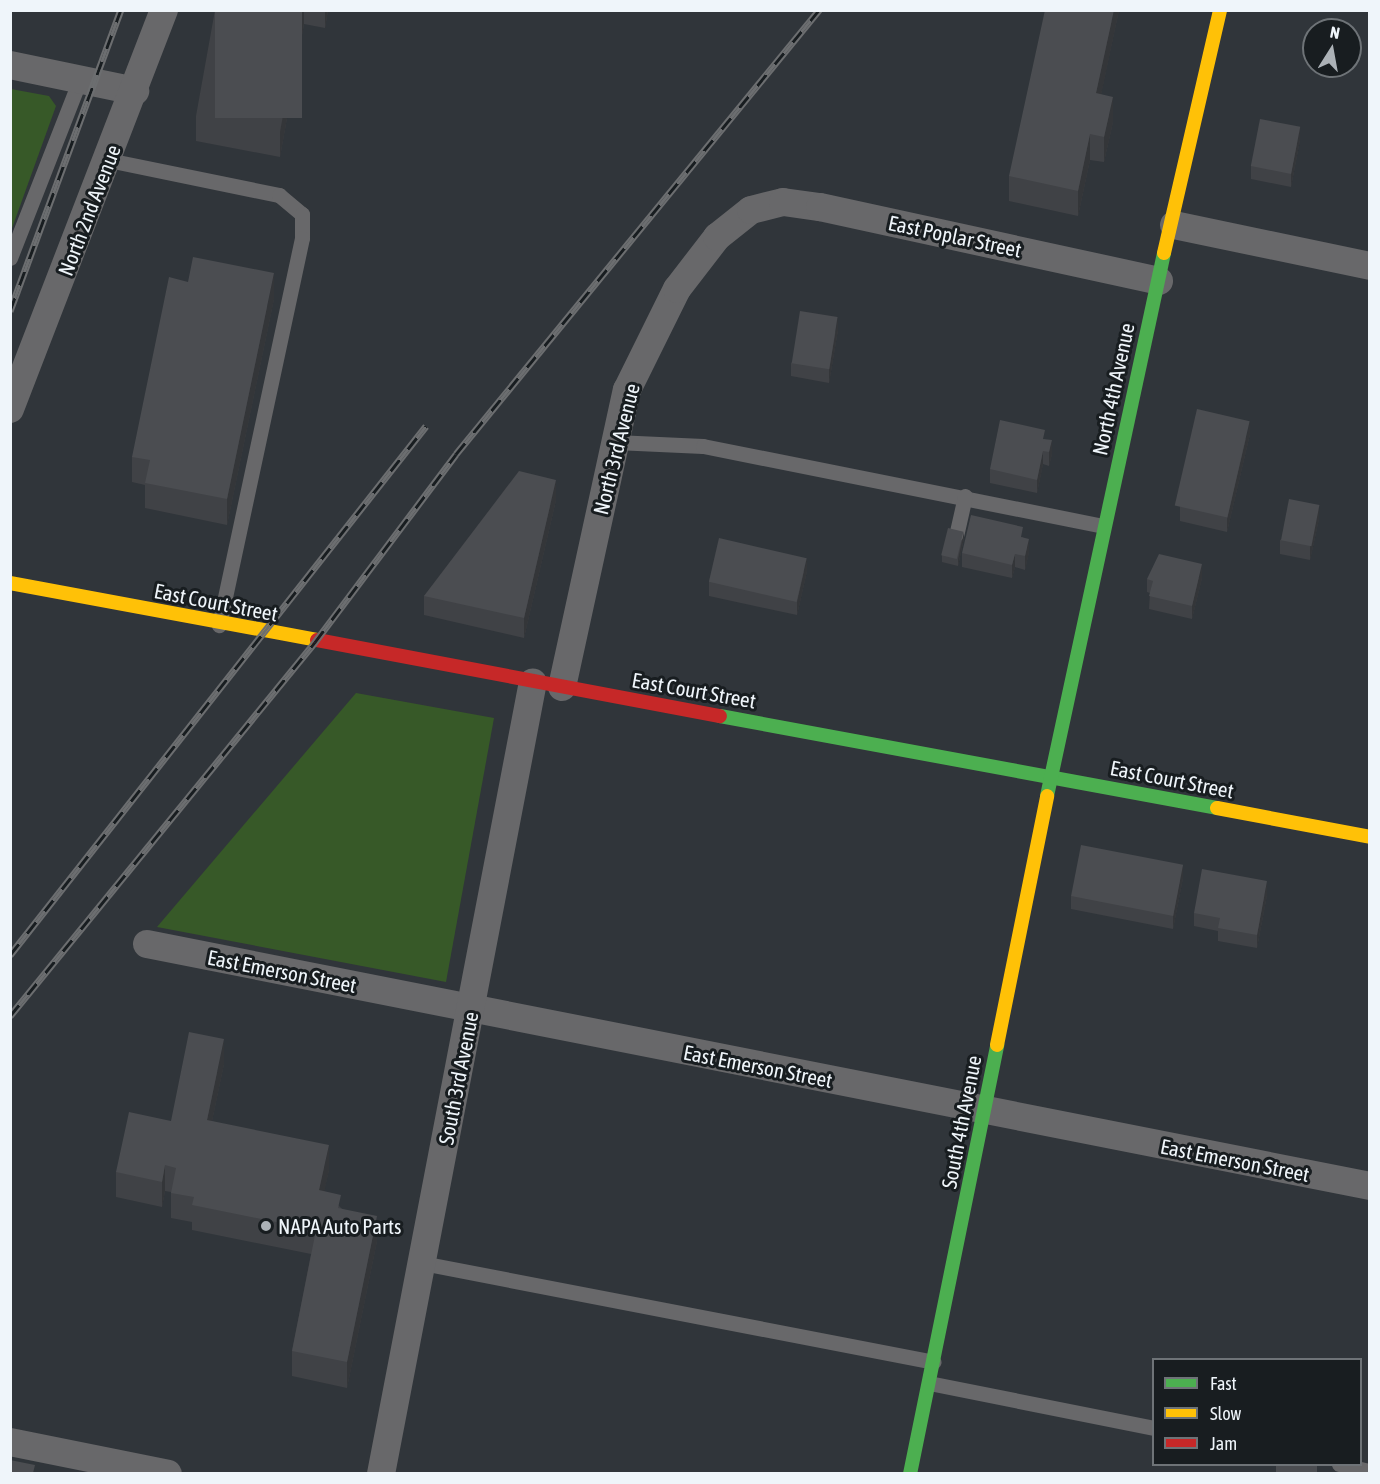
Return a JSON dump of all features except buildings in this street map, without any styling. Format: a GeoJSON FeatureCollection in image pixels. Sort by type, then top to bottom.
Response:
{"type":"FeatureCollection","features":[{"type":"Feature","properties":{"kind":"street","name":"North 2nd Avenue"},"geometry":{"type":"LineString","coordinates":[[10,409],[135,91],[164,10]]}},
{"type":"Feature","properties":{"kind":"street","name":"North 4th Avenue"},"geometry":{"type":"LineString","coordinates":[[1051,778],[1102,526],[1174,225],[1220,10]]}},
{"type":"Feature","properties":{"kind":"street"},"geometry":{"type":"LineString","coordinates":[[10,65],[135,91]]}},
{"type":"Feature","properties":{"kind":"street","name":"East Poplar Street"},"geometry":{"type":"LineString","coordinates":[[751,210],[783,202],[820,207],[1159,281]]}},
{"type":"Feature","properties":{"kind":"street","name":"North 3rd Avenue"},"geometry":{"type":"LineString","coordinates":[[562,687],[627,390],[677,289],[717,237],[751,210]]}},
{"type":"Feature","properties":{"kind":"street"},"geometry":{"type":"LineString","coordinates":[[1174,225],[1370,266]]}},
{"type":"Feature","properties":{"kind":"street","name":"East Court Street"},"geometry":{"type":"LineString","coordinates":[[10,583],[219,625],[1370,837]]}},
{"type":"Feature","properties":{"kind":"street","name":"South 3rd Avenue"},"geometry":{"type":"LineString","coordinates":[[381,1473],[472,1009],[533,682]]}},
{"type":"Feature","properties":{"kind":"street","name":"South 4th Avenue"},"geometry":{"type":"LineString","coordinates":[[910,1473],[986,1110],[1051,778]]}},
{"type":"Feature","properties":{"kind":"street","name":"East Emerson Street"},"geometry":{"type":"LineString","coordinates":[[147,944],[1370,1186]]}},
{"type":"Feature","properties":{"kind":"street"},"geometry":{"type":"LineString","coordinates":[[10,1442],[168,1473]]}},
{"type":"Feature","properties":{"kind":"lane"},"geometry":{"type":"LineString","coordinates":[[10,258],[80,80]]}},
{"type":"Feature","properties":{"kind":"lane"},"geometry":{"type":"LineString","coordinates":[[108,160],[279,195],[302,214],[302,238],[219,625]]}},
{"type":"Feature","properties":{"kind":"lane"},"geometry":{"type":"LineString","coordinates":[[615,442],[703,446],[964,496],[1102,526]]}},
{"type":"Feature","properties":{"kind":"lane"},"geometry":{"type":"LineString","coordinates":[[956,536],[964,496]]}},
{"type":"Feature","properties":{"kind":"lane"},"geometry":{"type":"LineString","coordinates":[[422,1263],[934,1362]]}},
{"type":"Feature","properties":{"kind":"lane"},"geometry":{"type":"LineString","coordinates":[[929,1383],[1152,1428]]}},
{"type":"Feature","properties":{"kind":"lane"},"geometry":{"type":"LineString","coordinates":[[1348,1466],[1370,1471]]}},
{"type":"Feature","properties":{"kind":"green space"},"geometry":{"type":"Polygon","coordinates":[[[11,89],[49,96],[56,106],[11,231],[11,89]]]}},
{"type":"Feature","properties":{"kind":"green space"},"geometry":{"type":"Polygon","coordinates":[[[356,693],[494,718],[446,982],[157,927],[356,693]]]}},
{"type":"Feature","properties":{"kind":"railway"},"geometry":{"type":"LineString","coordinates":[[10,311],[121,10]]}},
{"type":"Feature","properties":{"kind":"railway"},"geometry":{"type":"LineString","coordinates":[[10,1016],[315,642],[456,454],[819,10]]}},
{"type":"Feature","properties":{"kind":"railway"},"geometry":{"type":"LineString","coordinates":[[10,955],[426,426]]}},
{"type":"Feature","properties":{"kind":"traffic: fast"},"geometry":{"type":"LineString","coordinates":[[1047,796],[1164,253]]}},
{"type":"Feature","properties":{"kind":"traffic: fast"},"geometry":{"type":"LineString","coordinates":[[720,716],[1217,808]]}},
{"type":"Feature","properties":{"kind":"traffic: fast"},"geometry":{"type":"LineString","coordinates":[[910,1474],[997,1045]]}},
{"type":"Feature","properties":{"kind":"traffic: slow"},"geometry":{"type":"LineString","coordinates":[[1164,253],[1220,10]]}},
{"type":"Feature","properties":{"kind":"traffic: slow"},"geometry":{"type":"LineString","coordinates":[[10,583],[317,640]]}},
{"type":"Feature","properties":{"kind":"traffic: slow"},"geometry":{"type":"LineString","coordinates":[[997,1045],[1047,796]]}},
{"type":"Feature","properties":{"kind":"traffic: slow"},"geometry":{"type":"LineString","coordinates":[[1217,808],[1370,837]]}},
{"type":"Feature","properties":{"kind":"traffic: jam"},"geometry":{"type":"LineString","coordinates":[[317,640],[720,716]]}},
{"type":"Feature","properties":{"kind":"place","name":"NAPA Auto Parts"},"geometry":{"type":"Point","coordinates":[266,1226]}}]}
